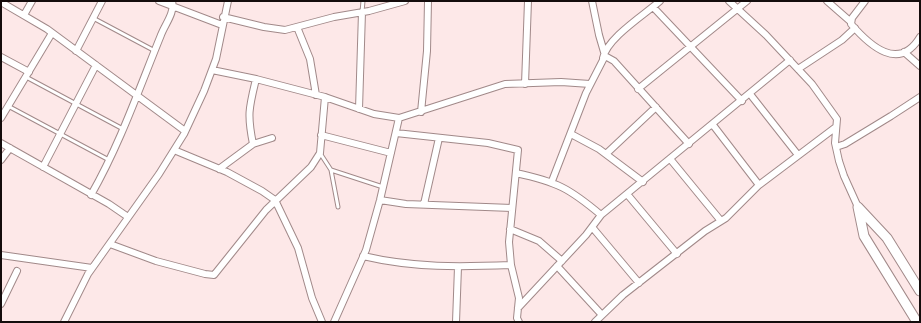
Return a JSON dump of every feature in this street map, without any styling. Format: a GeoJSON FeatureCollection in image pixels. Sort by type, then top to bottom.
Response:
{"type":"FeatureCollection","features":[{"type":"Feature","properties":{"kind":"main road"},"geometry":{"type":"LineString","coordinates":[[858,207],[887,238],[920,291]]}},
{"type":"Feature","properties":{"kind":"main road"},"geometry":{"type":"LineString","coordinates":[[858,207],[864,236],[917,322]]}},
{"type":"Feature","properties":{"kind":"street"},"geometry":{"type":"LineString","coordinates":[[24,15],[32,1]]}},
{"type":"Feature","properties":{"kind":"street"},"geometry":{"type":"LineString","coordinates":[[76,50],[102,1]]}},
{"type":"Feature","properties":{"kind":"street"},"geometry":{"type":"LineString","coordinates":[[158,1],[173,4],[222,25]]}},
{"type":"Feature","properties":{"kind":"street"},"geometry":{"type":"LineString","coordinates":[[64,322],[92,268],[110,244],[186,131],[216,59],[223,17],[228,1]]}},
{"type":"Feature","properties":{"kind":"street"},"geometry":{"type":"LineString","coordinates":[[223,17],[264,27],[285,30],[405,1]]}},
{"type":"Feature","properties":{"kind":"street"},"geometry":{"type":"LineString","coordinates":[[421,112],[427,52],[428,1]]}},
{"type":"Feature","properties":{"kind":"street"},"geometry":{"type":"LineString","coordinates":[[525,84],[528,1]]}},
{"type":"Feature","properties":{"kind":"street"},"geometry":{"type":"LineString","coordinates":[[592,1],[603,55]]}},
{"type":"Feature","properties":{"kind":"street"},"geometry":{"type":"LineString","coordinates":[[552,181],[603,55],[617,36],[660,1]]}},
{"type":"Feature","properties":{"kind":"street"},"geometry":{"type":"LineString","coordinates":[[729,1],[790,60],[812,84],[837,119],[836,147],[844,176],[858,207]]}},
{"type":"Feature","properties":{"kind":"street"},"geometry":{"type":"LineString","coordinates":[[638,89],[736,8],[747,1]]}},
{"type":"Feature","properties":{"kind":"street"},"geometry":{"type":"LineString","coordinates":[[827,1],[851,22],[855,28],[888,55],[904,52],[920,37]]}},
{"type":"Feature","properties":{"kind":"street"},"geometry":{"type":"LineString","coordinates":[[851,22],[852,18],[865,1]]}},
{"type":"Feature","properties":{"kind":"street"},"geometry":{"type":"LineString","coordinates":[[1,2],[52,33],[186,131]]}},
{"type":"Feature","properties":{"kind":"street"},"geometry":{"type":"LineString","coordinates":[[91,195],[110,160],[173,4]]}},
{"type":"Feature","properties":{"kind":"street"},"geometry":{"type":"LineString","coordinates":[[653,7],[689,47],[742,101]]}},
{"type":"Feature","properties":{"kind":"street"},"geometry":{"type":"LineString","coordinates":[[359,109],[362,12]]}},
{"type":"Feature","properties":{"kind":"street"},"geometry":{"type":"LineString","coordinates":[[297,27],[310,59],[316,95]]}},
{"type":"Feature","properties":{"kind":"street"},"geometry":{"type":"LineString","coordinates":[[798,69],[842,40],[855,28]]}},
{"type":"Feature","properties":{"kind":"street"},"geometry":{"type":"LineString","coordinates":[[1,118],[52,33]]}},
{"type":"Feature","properties":{"kind":"street"},"geometry":{"type":"LineString","coordinates":[[904,52],[920,66]]}},
{"type":"Feature","properties":{"kind":"street"},"geometry":{"type":"LineString","coordinates":[[603,55],[610,58],[689,144]]}},
{"type":"Feature","properties":{"kind":"street"},"geometry":{"type":"LineString","coordinates":[[1,57],[27,74]]}},
{"type":"Feature","properties":{"kind":"street"},"geometry":{"type":"LineString","coordinates":[[518,308],[562,261],[601,215],[671,160],[790,60]]}},
{"type":"Feature","properties":{"kind":"street"},"geometry":{"type":"LineString","coordinates":[[43,167],[96,65]]}},
{"type":"Feature","properties":{"kind":"street"},"geometry":{"type":"LineString","coordinates":[[212,70],[256,79],[325,97],[359,109],[399,118],[505,84],[561,82],[590,84]]}},
{"type":"Feature","properties":{"kind":"street"},"geometry":{"type":"LineString","coordinates":[[254,144],[248,120],[256,79]]}},
{"type":"Feature","properties":{"kind":"street"},"geometry":{"type":"LineString","coordinates":[[750,94],[798,155]]}},
{"type":"Feature","properties":{"kind":"street"},"geometry":{"type":"LineString","coordinates":[[110,244],[156,261],[214,275],[232,254],[251,227],[275,200],[311,167],[320,153],[325,97]]}},
{"type":"Feature","properties":{"kind":"street"},"geometry":{"type":"LineString","coordinates":[[836,147],[845,144],[920,97]]}},
{"type":"Feature","properties":{"kind":"street"},"geometry":{"type":"LineString","coordinates":[[606,154],[656,107]]}},
{"type":"Feature","properties":{"kind":"street"},"geometry":{"type":"LineString","coordinates":[[334,322],[364,256],[380,200],[399,118]]}},
{"type":"Feature","properties":{"kind":"street"},"geometry":{"type":"LineString","coordinates":[[713,125],[759,185]]}},
{"type":"Feature","properties":{"kind":"street"},"geometry":{"type":"LineString","coordinates":[[595,322],[639,283],[721,221],[759,185],[836,127]]}},
{"type":"Feature","properties":{"kind":"street"},"geometry":{"type":"LineString","coordinates":[[396,133],[488,143],[518,150],[510,229],[511,266],[518,298],[517,318],[519,322]]}},
{"type":"Feature","properties":{"kind":"street"},"geometry":{"type":"LineString","coordinates":[[571,134],[606,154],[643,182]]}},
{"type":"Feature","properties":{"kind":"street"},"geometry":{"type":"LineString","coordinates":[[321,135],[391,153]]}},
{"type":"Feature","properties":{"kind":"street"},"geometry":{"type":"LineString","coordinates":[[219,169],[254,144],[272,138]]}},
{"type":"Feature","properties":{"kind":"street"},"geometry":{"type":"LineString","coordinates":[[424,204],[440,138]]}},
{"type":"Feature","properties":{"kind":"street"},"geometry":{"type":"LineString","coordinates":[[1,143],[128,217]]}},
{"type":"Feature","properties":{"kind":"street"},"geometry":{"type":"LineString","coordinates":[[1,160],[10,148]]}},
{"type":"Feature","properties":{"kind":"street"},"geometry":{"type":"LineString","coordinates":[[174,150],[219,169],[262,190],[275,200],[298,248],[312,298],[322,322]]}},
{"type":"Feature","properties":{"kind":"street"},"geometry":{"type":"LineString","coordinates":[[671,160],[721,221]]}},
{"type":"Feature","properties":{"kind":"street"},"geometry":{"type":"LineString","coordinates":[[516,173],[552,181],[576,194],[601,215]]}},
{"type":"Feature","properties":{"kind":"street"},"geometry":{"type":"LineString","coordinates":[[628,194],[677,254]]}},
{"type":"Feature","properties":{"kind":"street"},"geometry":{"type":"LineString","coordinates":[[380,200],[424,204],[512,208]]}},
{"type":"Feature","properties":{"kind":"street"},"geometry":{"type":"LineString","coordinates":[[592,227],[639,283]]}},
{"type":"Feature","properties":{"kind":"street"},"geometry":{"type":"LineString","coordinates":[[510,229],[539,241],[562,261]]}},
{"type":"Feature","properties":{"kind":"street"},"geometry":{"type":"LineString","coordinates":[[1,255],[92,268]]}},
{"type":"Feature","properties":{"kind":"street"},"geometry":{"type":"LineString","coordinates":[[364,256],[422,265],[458,267],[511,266]]}},
{"type":"Feature","properties":{"kind":"street"},"geometry":{"type":"LineString","coordinates":[[557,266],[602,315]]}},
{"type":"Feature","properties":{"kind":"street"},"geometry":{"type":"LineString","coordinates":[[456,322],[458,267]]}},
{"type":"Feature","properties":{"kind":"street"},"geometry":{"type":"LineString","coordinates":[[1,304],[17,271]]}},
{"type":"Feature","properties":{"kind":"lane"},"geometry":{"type":"LineString","coordinates":[[362,12],[363,1]]}},
{"type":"Feature","properties":{"kind":"lane"},"geometry":{"type":"LineString","coordinates":[[93,18],[155,51]]}},
{"type":"Feature","properties":{"kind":"lane"},"geometry":{"type":"LineString","coordinates":[[27,74],[76,104],[123,129]]}},
{"type":"Feature","properties":{"kind":"lane"},"geometry":{"type":"LineString","coordinates":[[8,106],[110,160]]}},
{"type":"Feature","properties":{"kind":"lane"},"geometry":{"type":"LineString","coordinates":[[320,153],[331,170],[338,207]]}},
{"type":"Feature","properties":{"kind":"lane"},"geometry":{"type":"LineString","coordinates":[[331,170],[383,186]]}}]}
